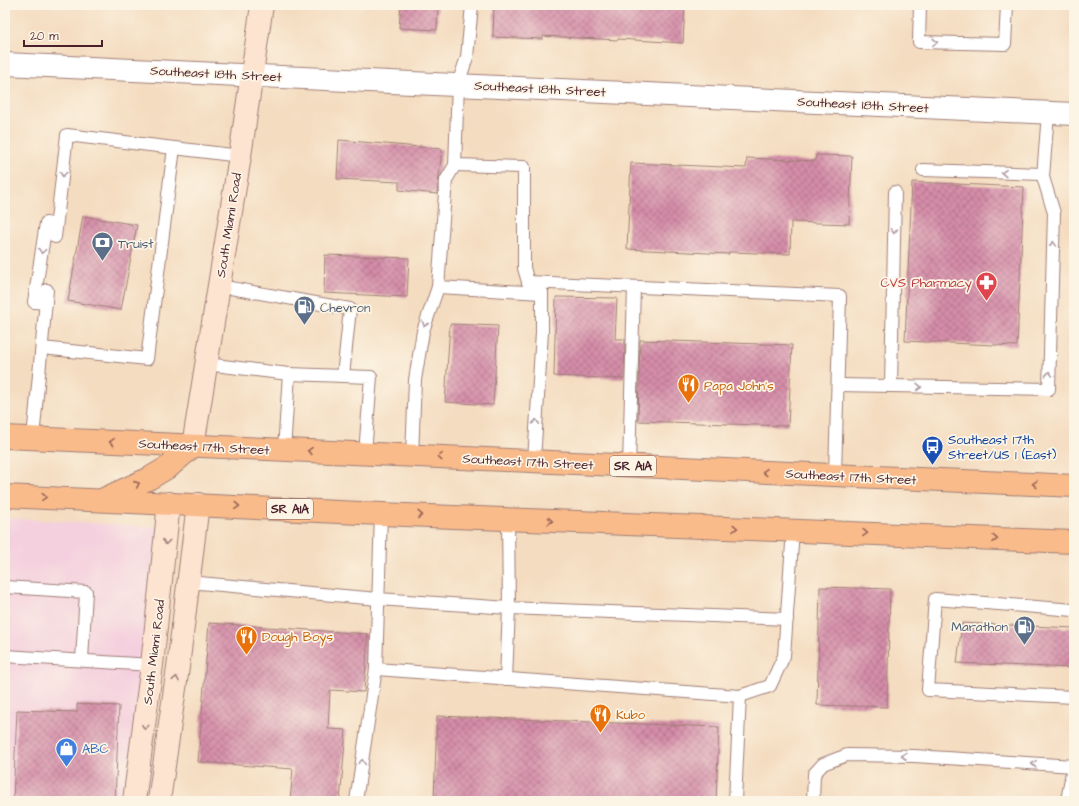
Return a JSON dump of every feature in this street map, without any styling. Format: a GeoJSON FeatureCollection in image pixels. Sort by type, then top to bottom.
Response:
{"type":"FeatureCollection","features":[{"type":"Feature","properties":{"kind":"main road","name":"Southeast 17th Street"},"geometry":{"type":"LineString","coordinates":[[5,437],[1074,486]]}},
{"type":"Feature","properties":{"kind":"main road"},"geometry":{"type":"LineString","coordinates":[[101,500],[150,478],[170,466],[193,446]]}},
{"type":"Feature","properties":{"kind":"main road","name":"SR A1A"},"geometry":{"type":"LineString","coordinates":[[5,496],[198,504],[381,514],[1074,542]]}},
{"type":"Feature","properties":{"kind":"street","name":"South Miami Road"},"geometry":{"type":"LineString","coordinates":[[193,446],[240,156],[262,5]]}},
{"type":"Feature","properties":{"kind":"street","name":"Southeast 18th Street"},"geometry":{"type":"LineString","coordinates":[[5,64],[252,74],[1074,114]]}},
{"type":"Feature","properties":{"kind":"street","name":"South Miami Road"},"geometry":{"type":"LineString","coordinates":[[134,801],[152,665],[169,503]]}},
{"type":"Feature","properties":{"kind":"street","name":"South Miami Road"},"geometry":{"type":"LineString","coordinates":[[158,801],[178,667],[198,504]]}},
{"type":"Feature","properties":{"kind":"lane"},"geometry":{"type":"LineString","coordinates":[[412,456],[414,380],[423,331],[438,287],[446,180],[455,165],[458,84],[467,57],[472,5]]}},
{"type":"Feature","properties":{"kind":"lane"},"geometry":{"type":"LineString","coordinates":[[920,5],[919,42],[1005,44],[1006,5]]}},
{"type":"Feature","properties":{"kind":"lane"},"geometry":{"type":"LineString","coordinates":[[838,385],[1049,389],[1054,213],[1043,176],[1048,113]]}},
{"type":"Feature","properties":{"kind":"lane"},"geometry":{"type":"LineString","coordinates":[[46,303],[34,302],[46,223],[56,231],[67,135],[240,156]]}},
{"type":"Feature","properties":{"kind":"lane"},"geometry":{"type":"LineString","coordinates":[[42,348],[147,359],[174,148]]}},
{"type":"Feature","properties":{"kind":"lane"},"geometry":{"type":"LineString","coordinates":[[455,165],[524,167],[524,268],[528,282],[542,293]]}},
{"type":"Feature","properties":{"kind":"lane"},"geometry":{"type":"LineString","coordinates":[[923,170],[1043,176]]}},
{"type":"Feature","properties":{"kind":"lane"},"geometry":{"type":"LineString","coordinates":[[891,386],[894,192]]}},
{"type":"Feature","properties":{"kind":"lane"},"geometry":{"type":"LineString","coordinates":[[528,282],[840,296],[835,475]]}},
{"type":"Feature","properties":{"kind":"lane"},"geometry":{"type":"LineString","coordinates":[[219,286],[350,309],[343,376]]}},
{"type":"Feature","properties":{"kind":"lane"},"geometry":{"type":"LineString","coordinates":[[629,466],[634,286]]}},
{"type":"Feature","properties":{"kind":"lane"},"geometry":{"type":"LineString","coordinates":[[438,287],[542,293]]}},
{"type":"Feature","properties":{"kind":"lane"},"geometry":{"type":"LineString","coordinates":[[33,438],[47,290]]}},
{"type":"Feature","properties":{"kind":"lane"},"geometry":{"type":"LineString","coordinates":[[534,461],[542,332],[542,293]]}},
{"type":"Feature","properties":{"kind":"lane"},"geometry":{"type":"LineString","coordinates":[[206,364],[289,374],[371,377],[365,453]]}},
{"type":"Feature","properties":{"kind":"lane"},"geometry":{"type":"LineString","coordinates":[[284,450],[289,374]]}},
{"type":"Feature","properties":{"kind":"lane"},"geometry":{"type":"LineString","coordinates":[[356,801],[376,669],[381,514]]}},
{"type":"Feature","properties":{"kind":"lane"},"geometry":{"type":"LineString","coordinates":[[506,679],[509,608],[508,519]]}},
{"type":"Feature","properties":{"kind":"lane"},"geometry":{"type":"LineString","coordinates":[[376,669],[740,696],[770,686],[784,656],[793,530]]}},
{"type":"Feature","properties":{"kind":"lane"},"geometry":{"type":"LineString","coordinates":[[188,582],[378,599],[509,608],[787,619]]}},
{"type":"Feature","properties":{"kind":"lane"},"geometry":{"type":"LineString","coordinates":[[5,587],[86,592],[82,660]]}},
{"type":"Feature","properties":{"kind":"lane"},"geometry":{"type":"LineString","coordinates":[[1074,610],[935,599],[928,690],[1074,697]]}},
{"type":"Feature","properties":{"kind":"lane"},"geometry":{"type":"LineString","coordinates":[[5,665],[5,656],[152,665]]}},
{"type":"Feature","properties":{"kind":"lane"},"geometry":{"type":"LineString","coordinates":[[735,801],[740,696]]}},
{"type":"Feature","properties":{"kind":"lane"},"geometry":{"type":"LineString","coordinates":[[813,801],[814,774],[823,764],[847,756],[914,756],[1073,766],[1067,801]]}},
{"type":"Feature","properties":{"kind":"shaded area"},"geometry":{"type":"Polygon","coordinates":[[[5,518],[158,527],[126,801],[5,801],[5,518]]]}},
{"type":"Feature","properties":{"kind":"building"},"geometry":{"type":"Polygon","coordinates":[[[401,5],[438,5],[437,30],[399,28],[401,5]]]}},
{"type":"Feature","properties":{"kind":"building"},"geometry":{"type":"Polygon","coordinates":[[[494,5],[685,5],[683,43],[543,36],[543,39],[493,37],[494,5]]]}},
{"type":"Feature","properties":{"kind":"building"},"geometry":{"type":"Polygon","coordinates":[[[339,140],[442,149],[437,194],[399,190],[399,182],[337,179],[339,140]]]}},
{"type":"Feature","properties":{"kind":"building"},"geometry":{"type":"Polygon","coordinates":[[[816,155],[852,156],[849,224],[791,222],[790,254],[729,252],[729,254],[627,249],[631,163],[746,168],[747,158],[815,161],[816,155]]]}},
{"type":"Feature","properties":{"kind":"building"},"geometry":{"type":"Polygon","coordinates":[[[912,182],[1024,187],[1017,346],[905,341],[912,182]]]}},
{"type":"Feature","properties":{"kind":"building","name":"Truist"},"geometry":{"type":"Polygon","coordinates":[[[83,216],[137,225],[121,310],[68,301],[83,216]]]}},
{"type":"Feature","properties":{"kind":"building"},"geometry":{"type":"Polygon","coordinates":[[[325,255],[409,258],[407,297],[324,293],[325,255]]]}},
{"type":"Feature","properties":{"kind":"building"},"geometry":{"type":"Polygon","coordinates":[[[556,297],[617,298],[615,339],[625,339],[624,379],[554,376],[556,297]]]}},
{"type":"Feature","properties":{"kind":"building"},"geometry":{"type":"Polygon","coordinates":[[[450,324],[498,326],[493,405],[445,402],[450,324]]]}},
{"type":"Feature","properties":{"kind":"building"},"geometry":{"type":"Polygon","coordinates":[[[640,340],[792,345],[788,426],[638,421],[640,340]]]}},
{"type":"Feature","properties":{"kind":"building"},"geometry":{"type":"Polygon","coordinates":[[[820,587],[890,589],[887,707],[817,705],[820,587]]]}},
{"type":"Feature","properties":{"kind":"building"},"geometry":{"type":"Polygon","coordinates":[[[209,623],[368,634],[364,692],[330,690],[328,729],[346,730],[340,801],[290,801],[293,769],[198,762],[209,623]]]}},
{"type":"Feature","properties":{"kind":"building"},"geometry":{"type":"Polygon","coordinates":[[[962,623],[1074,628],[1073,668],[957,663],[962,623]]]}},
{"type":"Feature","properties":{"kind":"building"},"geometry":{"type":"Polygon","coordinates":[[[77,704],[119,706],[115,801],[13,801],[17,710],[77,712],[77,704]]]}},
{"type":"Feature","properties":{"kind":"building"},"geometry":{"type":"Polygon","coordinates":[[[437,716],[719,727],[716,801],[434,801],[437,716]]]}},
{"type":"Feature","properties":{"kind":"place","name":"Truist"},"geometry":{"type":"Point","coordinates":[102,262]}},
{"type":"Feature","properties":{"kind":"place","name":"CVS Pharmacy"},"geometry":{"type":"Point","coordinates":[987,302]}},
{"type":"Feature","properties":{"kind":"place","name":"Chevron"},"geometry":{"type":"Point","coordinates":[304,326]}},
{"type":"Feature","properties":{"kind":"place","name":"Papa John's"},"geometry":{"type":"Point","coordinates":[688,404]}},
{"type":"Feature","properties":{"kind":"place","name":"Southeast 17th Street/US 1 (East)"},"geometry":{"type":"Point","coordinates":[932,466]}},
{"type":"Feature","properties":{"kind":"place","name":"Marathon"},"geometry":{"type":"Point","coordinates":[1024,646]}},
{"type":"Feature","properties":{"kind":"place","name":"Dough Boys"},"geometry":{"type":"Point","coordinates":[247,656]}},
{"type":"Feature","properties":{"kind":"place","name":"Kubo"},"geometry":{"type":"Point","coordinates":[600,734]}},
{"type":"Feature","properties":{"kind":"place","name":"ABC"},"geometry":{"type":"Point","coordinates":[66,768]}}]}
